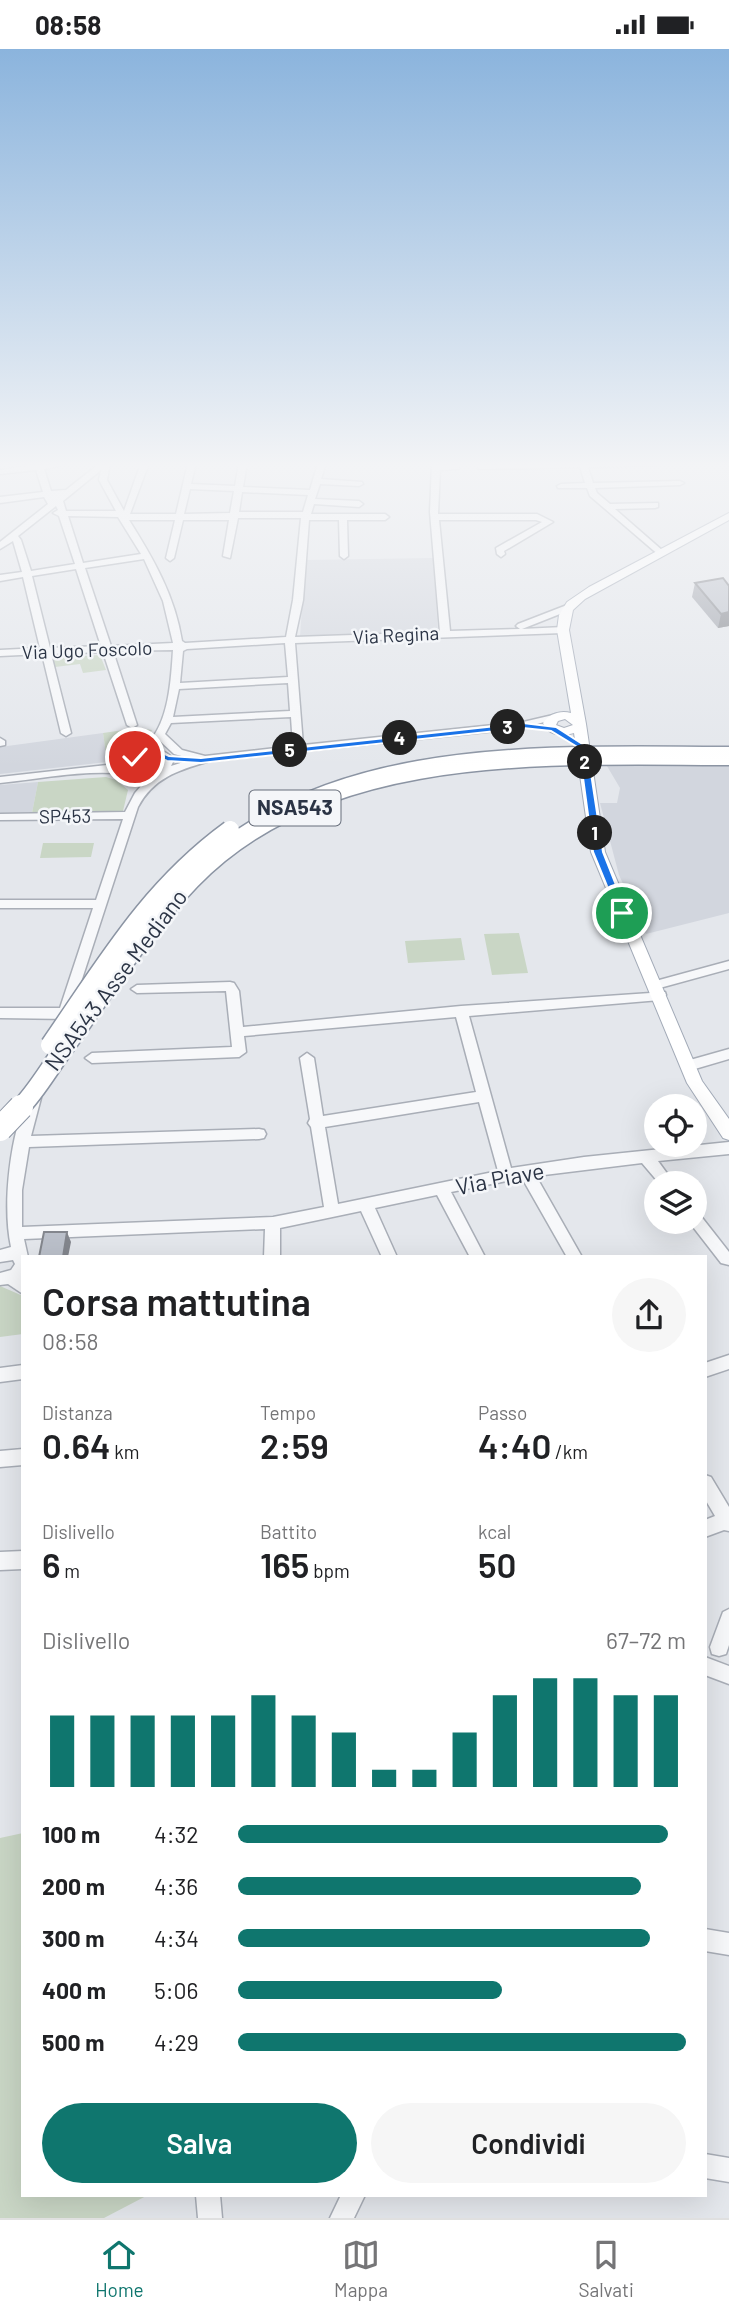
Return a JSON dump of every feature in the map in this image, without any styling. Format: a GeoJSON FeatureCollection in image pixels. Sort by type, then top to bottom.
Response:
{"type":"FeatureCollection","features":[{"type":"Feature","properties":{"kind":"highway","name":"NSA543 Asse Mediano"},"geometry":{"type":"LineString","coordinates":[[0,1108],[22,1085],[123,937],[159,891],[182,866],[223,835],[281,802],[361,774],[442,759],[597,749],[729,750]]}},
{"type":"Feature","properties":{"kind":"highway","name":"NSA543 Asse Mediano"},"geometry":{"type":"LineString","coordinates":[[0,1129],[23,1105],[144,938],[191,880],[239,838],[296,807],[353,785],[403,771],[453,764],[597,756],[729,757]]}},
{"type":"Feature","properties":{"kind":"main road"},"geometry":{"type":"LineString","coordinates":[[640,564],[576,599],[562,618],[563,630],[598,852],[695,1083],[729,1133]]}},
{"type":"Feature","properties":{"kind":"main road"},"geometry":{"type":"LineString","coordinates":[[555,724],[575,697]]}},
{"type":"Feature","properties":{"kind":"main road"},"geometry":{"type":"LineString","coordinates":[[555,724],[569,716],[579,724]]}},
{"type":"Feature","properties":{"kind":"main road"},"geometry":{"type":"LineString","coordinates":[[555,724],[583,747]]}},
{"type":"Feature","properties":{"kind":"street"},"geometry":{"type":"LineString","coordinates":[[23,564],[66,733]]}},
{"type":"Feature","properties":{"kind":"street"},"geometry":{"type":"LineString","coordinates":[[0,578],[92,564]]}},
{"type":"Feature","properties":{"kind":"street"},"geometry":{"type":"LineString","coordinates":[[137,761],[156,745],[161,736],[176,685],[178,646],[172,615],[149,564]]}},
{"type":"Feature","properties":{"kind":"street"},"geometry":{"type":"LineString","coordinates":[[298,749],[289,640],[298,600],[301,564]]}},
{"type":"Feature","properties":{"kind":"street"},"geometry":{"type":"LineString","coordinates":[[439,564],[445,633]]}},
{"type":"Feature","properties":{"kind":"street"},"geometry":{"type":"LineString","coordinates":[[80,566],[132,725]]}},
{"type":"Feature","properties":{"kind":"street","name":"Via Regina"},"geometry":{"type":"LineString","coordinates":[[503,630],[552,616],[567,608]]}},
{"type":"Feature","properties":{"kind":"street","name":"Via Regina"},"geometry":{"type":"LineString","coordinates":[[178,646],[503,630],[563,630]]}},
{"type":"Feature","properties":{"kind":"street","name":"Via Ugo Foscolo"},"geometry":{"type":"LineString","coordinates":[[0,653],[178,646]]}},
{"type":"Feature","properties":{"kind":"street"},"geometry":{"type":"LineString","coordinates":[[176,685],[293,680]]}},
{"type":"Feature","properties":{"kind":"street"},"geometry":{"type":"LineString","coordinates":[[165,720],[296,714]]}},
{"type":"Feature","properties":{"kind":"street"},"geometry":{"type":"LineString","coordinates":[[137,761],[156,752],[167,758],[205,759],[523,725],[555,724]]}},
{"type":"Feature","properties":{"kind":"street"},"geometry":{"type":"LineString","coordinates":[[161,736],[178,752],[205,759]]}},
{"type":"Feature","properties":{"kind":"street"},"geometry":{"type":"LineString","coordinates":[[21,1258],[14,1204],[23,1142],[33,1099],[66,1013],[99,904],[137,796],[169,764],[167,758]]}},
{"type":"Feature","properties":{"kind":"street"},"geometry":{"type":"LineString","coordinates":[[137,761],[148,775],[205,759]]}},
{"type":"Feature","properties":{"kind":"street","name":"SP453"},"geometry":{"type":"LineString","coordinates":[[0,780],[93,770],[137,761]]}},
{"type":"Feature","properties":{"kind":"street"},"geometry":{"type":"LineString","coordinates":[[93,770],[125,779],[136,790],[137,796]]}},
{"type":"Feature","properties":{"kind":"street","name":"SP453"},"geometry":{"type":"LineString","coordinates":[[0,817],[130,815]]}},
{"type":"Feature","properties":{"kind":"street"},"geometry":{"type":"LineString","coordinates":[[0,904],[99,904]]}},
{"type":"Feature","properties":{"kind":"street"},"geometry":{"type":"LineString","coordinates":[[237,1032],[658,990],[729,965]]}},
{"type":"Feature","properties":{"kind":"street"},"geometry":{"type":"LineString","coordinates":[[92,1058],[239,1052],[230,986],[137,989]]}},
{"type":"Feature","properties":{"kind":"street"},"geometry":{"type":"LineString","coordinates":[[461,1011],[506,1175]]}},
{"type":"Feature","properties":{"kind":"street"},"geometry":{"type":"LineString","coordinates":[[0,1013],[66,1013]]}},
{"type":"Feature","properties":{"kind":"street"},"geometry":{"type":"LineString","coordinates":[[688,1066],[729,1054]]}},
{"type":"Feature","properties":{"kind":"street"},"geometry":{"type":"LineString","coordinates":[[307,1058],[315,1123],[332,1211]]}},
{"type":"Feature","properties":{"kind":"street"},"geometry":{"type":"LineString","coordinates":[[315,1123],[485,1096]]}},
{"type":"Feature","properties":{"kind":"street"},"geometry":{"type":"LineString","coordinates":[[23,1142],[259,1134]]}},
{"type":"Feature","properties":{"kind":"street","name":"Via Piave"},"geometry":{"type":"LineString","coordinates":[[16,1233],[273,1223],[506,1175],[729,1148]]}},
{"type":"Feature","properties":{"kind":"street"},"geometry":{"type":"LineString","coordinates":[[647,1158],[657,1171]]}},
{"type":"Feature","properties":{"kind":"street"},"geometry":{"type":"LineString","coordinates":[[526,1172],[574,1255]]}},
{"type":"Feature","properties":{"kind":"street"},"geometry":{"type":"LineString","coordinates":[[442,1190],[477,1255]]}},
{"type":"Feature","properties":{"kind":"street"},"geometry":{"type":"LineString","coordinates":[[366,1205],[389,1255]]}},
{"type":"Feature","properties":{"kind":"street"},"geometry":{"type":"LineString","coordinates":[[272,1255],[273,1223]]}},
{"type":"Feature","properties":{"kind":"street"},"geometry":{"type":"LineString","coordinates":[[0,1255],[16,1233]]}},
{"type":"Feature","properties":{"kind":"street"},"geometry":{"type":"LineString","coordinates":[[707,1234],[726,1259],[729,1259]]}},
{"type":"Feature","properties":{"kind":"street"},"geometry":{"type":"LineString","coordinates":[[0,1255],[13,1253],[21,1262]]}},
{"type":"Feature","properties":{"kind":"street"},"geometry":{"type":"LineString","coordinates":[[7,1281],[19,1272],[21,1266]]}},
{"type":"Feature","properties":{"kind":"street"},"geometry":{"type":"LineString","coordinates":[[707,1369],[729,1362]]}},
{"type":"Feature","properties":{"kind":"street"},"geometry":{"type":"LineString","coordinates":[[0,1375],[21,1372]]}},
{"type":"Feature","properties":{"kind":"street"},"geometry":{"type":"LineString","coordinates":[[0,1459],[21,1457]]}},
{"type":"Feature","properties":{"kind":"street"},"geometry":{"type":"LineString","coordinates":[[707,1486],[728,1522],[707,1528]]}},
{"type":"Feature","properties":{"kind":"street"},"geometry":{"type":"LineString","coordinates":[[0,1561],[21,1560]]}},
{"type":"Feature","properties":{"kind":"street"},"geometry":{"type":"LineString","coordinates":[[719,1647],[729,1618]]}},
{"type":"Feature","properties":{"kind":"street"},"geometry":{"type":"LineString","coordinates":[[707,1667],[729,1675]]}},
{"type":"Feature","properties":{"kind":"street"},"geometry":{"type":"LineString","coordinates":[[707,1940],[729,1944]]}},
{"type":"Feature","properties":{"kind":"street"},"geometry":{"type":"LineString","coordinates":[[707,2166],[729,2169]]}},
{"type":"Feature","properties":{"kind":"street"},"geometry":{"type":"LineString","coordinates":[[208,2197],[210,2218]]}},
{"type":"Feature","properties":{"kind":"street"},"geometry":{"type":"LineString","coordinates":[[342,2218],[352,2197]]}},
{"type":"Feature","properties":{"kind":"shaded area"},"geometry":{"type":"Polygon","coordinates":[[[305,564],[433,564],[438,631],[300,637],[305,564]]]}},
{"type":"Feature","properties":{"kind":"shaded area"},"geometry":{"type":"Polygon","coordinates":[[[103,733],[107,762],[0,774],[0,747],[103,733]]]}},
{"type":"Feature","properties":{"kind":"shaded area"},"geometry":{"type":"Polygon","coordinates":[[[604,761],[729,761],[729,913],[646,934],[619,875],[600,803],[617,803],[620,788],[604,761]]]}},
{"type":"Feature","properties":{"kind":"shaded area"},"geometry":{"type":"Polygon","coordinates":[[[38,782],[32,813],[0,813],[0,785],[38,782]]]}},
{"type":"Feature","properties":{"kind":"green space"},"geometry":{"type":"Polygon","coordinates":[[[100,655],[106,670],[83,673],[80,664],[55,667],[52,658],[100,655]]]}},
{"type":"Feature","properties":{"kind":"green space"},"geometry":{"type":"Polygon","coordinates":[[[138,728],[152,730],[144,742],[133,751],[107,762],[103,733],[138,728]]]}},
{"type":"Feature","properties":{"kind":"green space"},"geometry":{"type":"Polygon","coordinates":[[[106,777],[116,780],[128,790],[123,811],[32,813],[38,782],[106,777]]]}},
{"type":"Feature","properties":{"kind":"green space"},"geometry":{"type":"Polygon","coordinates":[[[43,843],[94,843],[91,857],[40,858],[43,843]]]}},
{"type":"Feature","properties":{"kind":"green space"},"geometry":{"type":"Polygon","coordinates":[[[519,933],[528,973],[492,975],[484,934],[519,933]]]}},
{"type":"Feature","properties":{"kind":"green space"},"geometry":{"type":"Polygon","coordinates":[[[461,938],[465,960],[408,963],[405,941],[461,938]]]}},
{"type":"Feature","properties":{"kind":"green space"},"geometry":{"type":"Polygon","coordinates":[[[0,1286],[21,1295],[21,1334],[0,1337],[0,1286]]]}},
{"type":"Feature","properties":{"kind":"green space"},"geometry":{"type":"Polygon","coordinates":[[[21,1833],[21,2197],[144,2197],[104,2218],[0,2218],[0,1838],[21,1833]]]}},
{"type":"Feature","properties":{"kind":"building"},"geometry":{"type":"Polygon","coordinates":[[[723,578],[729,586],[729,612],[721,614],[695,583],[723,578]]]}},
{"type":"Feature","properties":{"kind":"building"},"geometry":{"type":"Polygon","coordinates":[[[44,1232],[67,1232],[63,1255],[39,1255],[44,1232]]]}},
{"type":"Feature","properties":{"kind":"route"},"geometry":{"type":"LineString","coordinates":[[135,757],[156,752],[167,758],[201,760],[523,725],[553,729],[583,747],[598,852],[622,913]]}}]}
